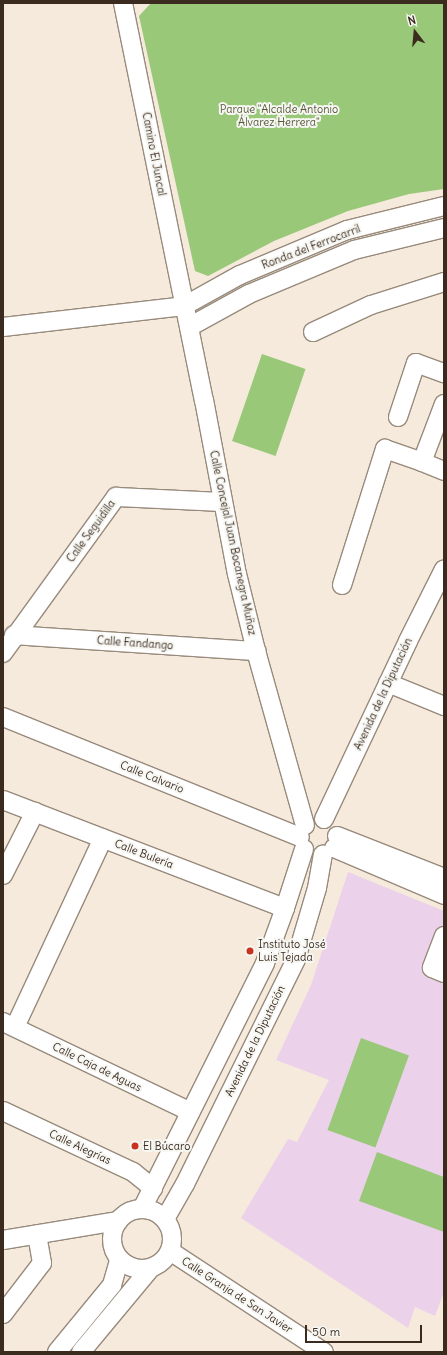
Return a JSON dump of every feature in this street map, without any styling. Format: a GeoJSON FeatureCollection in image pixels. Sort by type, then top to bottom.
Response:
{"type":"FeatureCollection","features":[{"type":"Feature","properties":{"kind":"street","name":"Camino El Juncal"},"geometry":{"type":"LineString","coordinates":[[126,8],[184,306]]}},
{"type":"Feature","properties":{"kind":"street","name":"Ronda del Ferrocarril"},"geometry":{"type":"LineString","coordinates":[[184,306],[240,275],[347,230],[444,206]]}},
{"type":"Feature","properties":{"kind":"street","name":"Ronda del Ferrocarril"},"geometry":{"type":"LineString","coordinates":[[189,327],[249,294],[354,250],[444,228]]}},
{"type":"Feature","properties":{"kind":"street"},"geometry":{"type":"LineString","coordinates":[[314,332],[371,305],[444,282]]}},
{"type":"Feature","properties":{"kind":"street"},"geometry":{"type":"LineString","coordinates":[[3,327],[184,306]]}},
{"type":"Feature","properties":{"kind":"street","name":"Calle Concejal Juan Bocanegra Muñoz"},"geometry":{"type":"LineString","coordinates":[[184,306],[237,574],[303,837]]}},
{"type":"Feature","properties":{"kind":"street"},"geometry":{"type":"LineString","coordinates":[[398,417],[416,363],[444,373]]}},
{"type":"Feature","properties":{"kind":"street"},"geometry":{"type":"LineString","coordinates":[[422,462],[444,404]]}},
{"type":"Feature","properties":{"kind":"street"},"geometry":{"type":"LineString","coordinates":[[342,585],[385,449],[444,471]]}},
{"type":"Feature","properties":{"kind":"street","name":"Calle Seguidilla"},"geometry":{"type":"LineString","coordinates":[[3,653],[14,635],[116,497],[223,502]]}},
{"type":"Feature","properties":{"kind":"street","name":"Avenida de la Diputación"},"geometry":{"type":"LineString","coordinates":[[324,819],[444,569]]}},
{"type":"Feature","properties":{"kind":"street","name":"Calle Fandango"},"geometry":{"type":"LineString","coordinates":[[14,635],[256,651]]}},
{"type":"Feature","properties":{"kind":"street"},"geometry":{"type":"LineString","coordinates":[[388,683],[444,706]]}},
{"type":"Feature","properties":{"kind":"street","name":"Calle Calvario"},"geometry":{"type":"LineString","coordinates":[[3,717],[303,837]]}},
{"type":"Feature","properties":{"kind":"street","name":"Calle Bulería"},"geometry":{"type":"LineString","coordinates":[[3,800],[285,908]]}},
{"type":"Feature","properties":{"kind":"street"},"geometry":{"type":"LineString","coordinates":[[3,875],[35,812]]}},
{"type":"Feature","properties":{"kind":"street"},"geometry":{"type":"LineString","coordinates":[[142,1209],[265,963],[285,908],[303,837],[314,819],[324,819],[334,825],[331,846]]}},
{"type":"Feature","properties":{"kind":"street"},"geometry":{"type":"LineString","coordinates":[[303,837],[316,855],[331,846],[444,878]]}},
{"type":"Feature","properties":{"kind":"street"},"geometry":{"type":"LineString","coordinates":[[9,1024],[103,838]]}},
{"type":"Feature","properties":{"kind":"street"},"geometry":{"type":"LineString","coordinates":[[331,846],[444,895]]}},
{"type":"Feature","properties":{"kind":"street","name":"Avenida de la Diputación"},"geometry":{"type":"LineString","coordinates":[[165,1219],[185,1184],[296,959],[331,846]]}},
{"type":"Feature","properties":{"kind":"street"},"geometry":{"type":"LineString","coordinates":[[444,936],[432,968],[444,973]]}},
{"type":"Feature","properties":{"kind":"street","name":"Calle Caja de Aguas"},"geometry":{"type":"LineString","coordinates":[[9,1024],[191,1112]]}},
{"type":"Feature","properties":{"kind":"street","name":"Calle Alegrías"},"geometry":{"type":"LineString","coordinates":[[3,1110],[133,1172],[153,1188]]}},
{"type":"Feature","properties":{"kind":"street"},"geometry":{"type":"LineString","coordinates":[[142,1209],[155,1211],[165,1219],[172,1235],[170,1251],[159,1265],[150,1269],[139,1270],[128,1266],[119,1260],[114,1251],[112,1240],[113,1230],[118,1221],[129,1212],[142,1209]]}},
{"type":"Feature","properties":{"kind":"street"},"geometry":{"type":"LineString","coordinates":[[3,1240],[118,1221]]}},
{"type":"Feature","properties":{"kind":"street"},"geometry":{"type":"LineString","coordinates":[[3,1314],[42,1263],[37,1234]]}},
{"type":"Feature","properties":{"kind":"street","name":"Calle Granja de San Javier"},"geometry":{"type":"LineString","coordinates":[[170,1251],[324,1352]]}},
{"type":"Feature","properties":{"kind":"street"},"geometry":{"type":"LineString","coordinates":[[58,1352],[112,1285],[119,1260]]}},
{"type":"Feature","properties":{"kind":"street"},"geometry":{"type":"LineString","coordinates":[[81,1352],[150,1269]]}},
{"type":"Feature","properties":{"kind":"shaded area"},"geometry":{"type":"Polygon","coordinates":[[[348,872],[444,911],[444,1292],[435,1316],[415,1307],[408,1328],[241,1218],[288,1139],[297,1142],[329,1080],[276,1060],[311,985],[348,872]]]}},
{"type":"Feature","properties":{"kind":"green space","name":"Parque \"Alcalde Antonio Álvarez Herrera\""},"geometry":{"type":"Polygon","coordinates":[[[151,3],[444,3],[444,189],[409,194],[348,211],[274,241],[208,276],[195,271],[139,16],[151,3]]]}},
{"type":"Feature","properties":{"kind":"green space"},"geometry":{"type":"Polygon","coordinates":[[[262,354],[305,369],[276,456],[232,441],[262,354]]]}},
{"type":"Feature","properties":{"kind":"green space"},"geometry":{"type":"Polygon","coordinates":[[[361,1038],[409,1055],[375,1148],[327,1130],[361,1038]]]}},
{"type":"Feature","properties":{"kind":"green space"},"geometry":{"type":"Polygon","coordinates":[[[377,1152],[444,1177],[444,1232],[359,1201],[377,1152]]]}},
{"type":"Feature","properties":{"kind":"place","name":"Instituto José Luis Tejada"},"geometry":{"type":"Point","coordinates":[250,951]}},
{"type":"Feature","properties":{"kind":"place","name":"El Búcaro"},"geometry":{"type":"Point","coordinates":[135,1146]}}]}
